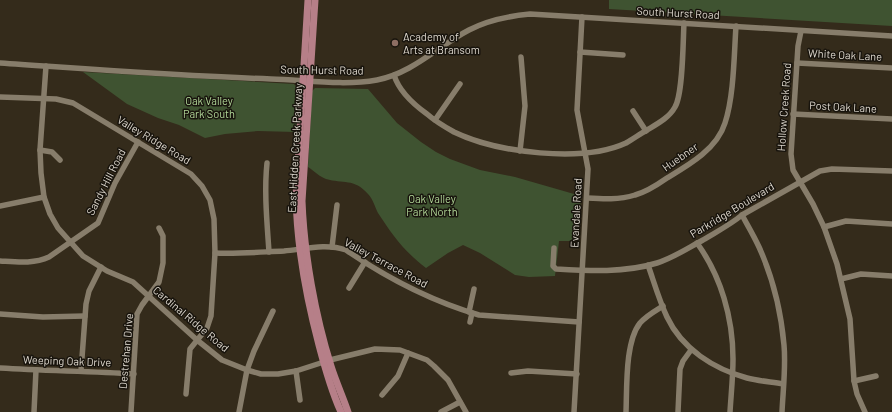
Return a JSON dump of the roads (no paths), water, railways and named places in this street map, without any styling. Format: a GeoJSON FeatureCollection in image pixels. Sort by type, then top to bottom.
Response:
{"type":"FeatureCollection","features":[{"type":"Feature","properties":{"kind":"main road","name":"East Hidden Creek Parkway"},"geometry":{"type":"LineString","coordinates":[[306,80],[308,0]]}},
{"type":"Feature","properties":{"kind":"main road","name":"East Hidden Creek Parkway"},"geometry":{"type":"LineString","coordinates":[[315,0],[306,80],[296,196],[297,220],[303,249],[310,312],[327,361],[348,412]]}},
{"type":"Feature","properties":{"kind":"main road","name":"East Hidden Creek Parkway"},"geometry":{"type":"LineString","coordinates":[[327,361],[341,412]]}},
{"type":"Feature","properties":{"kind":"street","name":"South Hurst Road"},"geometry":{"type":"LineString","coordinates":[[0,63],[358,83],[378,80],[394,75],[422,61],[469,30],[499,19],[530,14],[892,36]]}},
{"type":"Feature","properties":{"kind":"street","name":"Evandale Road"},"geometry":{"type":"LineString","coordinates":[[574,412],[588,169],[577,110],[582,17]]}},
{"type":"Feature","properties":{"kind":"street"},"geometry":{"type":"LineString","coordinates":[[394,75],[399,87],[418,107],[454,132],[478,141],[520,151],[556,154],[585,153],[626,143],[667,117],[675,107],[679,93],[684,23]]}},
{"type":"Feature","properties":{"kind":"street","name":"Huebner"},"geometry":{"type":"LineString","coordinates":[[586,198],[612,199],[635,195],[656,186],[692,163],[713,143],[725,124],[730,101],[736,26]]}},
{"type":"Feature","properties":{"kind":"street","name":"Hollow Creek Road"},"geometry":{"type":"LineString","coordinates":[[801,30],[798,46],[791,162],[793,170],[813,204],[832,247],[850,319],[854,381],[857,394],[865,412]]}},
{"type":"Feature","properties":{"kind":"street"},"geometry":{"type":"LineString","coordinates":[[580,52],[623,55]]}},
{"type":"Feature","properties":{"kind":"street"},"geometry":{"type":"LineString","coordinates":[[520,151],[525,106],[521,57]]}},
{"type":"Feature","properties":{"kind":"street","name":"White Oak Lane"},"geometry":{"type":"LineString","coordinates":[[797,63],[892,68]]}},
{"type":"Feature","properties":{"kind":"street","name":"Cardinal Ridge Road"},"geometry":{"type":"LineString","coordinates":[[46,66],[40,150],[40,173],[44,197],[50,214],[58,228],[83,256],[101,267],[133,282],[197,340],[222,360],[261,374],[278,374],[296,371],[327,361],[375,349],[400,350],[427,360],[434,366],[448,380],[466,412]]}},
{"type":"Feature","properties":{"kind":"street"},"geometry":{"type":"LineString","coordinates":[[435,120],[460,84]]}},
{"type":"Feature","properties":{"kind":"street","name":"Valley Ridge Road"},"geometry":{"type":"LineString","coordinates":[[0,97],[44,98],[73,103],[191,174],[202,186],[210,200],[213,213],[215,253],[211,316],[207,328],[190,349],[186,394]]}},
{"type":"Feature","properties":{"kind":"street"},"geometry":{"type":"LineString","coordinates":[[634,111],[646,131]]}},
{"type":"Feature","properties":{"kind":"street","name":"Post Oak Lane"},"geometry":{"type":"LineString","coordinates":[[793,114],[892,119]]}},
{"type":"Feature","properties":{"kind":"street","name":"Sandy Hill Road"},"geometry":{"type":"LineString","coordinates":[[0,261],[42,261],[98,223],[115,183],[138,142]]}},
{"type":"Feature","properties":{"kind":"street"},"geometry":{"type":"LineString","coordinates":[[40,150],[52,152],[60,160]]}},
{"type":"Feature","properties":{"kind":"street"},"geometry":{"type":"LineString","coordinates":[[266,163],[266,214],[269,252]]}},
{"type":"Feature","properties":{"kind":"street","name":"Parkridge Boulevard"},"geometry":{"type":"LineString","coordinates":[[554,248],[553,266],[556,269],[610,270],[648,265],[680,254],[732,223],[742,215],[820,171],[832,169],[892,171]]}},
{"type":"Feature","properties":{"kind":"street"},"geometry":{"type":"LineString","coordinates":[[0,206],[44,197]]}},
{"type":"Feature","properties":{"kind":"street"},"geometry":{"type":"LineString","coordinates":[[332,247],[337,205]]}},
{"type":"Feature","properties":{"kind":"street"},"geometry":{"type":"LineString","coordinates":[[742,215],[759,247],[775,292],[781,316],[784,346],[782,412]]}},
{"type":"Feature","properties":{"kind":"street"},"geometry":{"type":"LineString","coordinates":[[824,227],[846,222],[892,224]]}},
{"type":"Feature","properties":{"kind":"street","name":"Destrehan Drive"},"geometry":{"type":"LineString","coordinates":[[131,412],[137,314],[159,282],[163,263],[163,236],[159,228]]}},
{"type":"Feature","properties":{"kind":"street"},"geometry":{"type":"LineString","coordinates":[[697,243],[708,257],[717,277],[728,310],[733,358],[730,412]]}},
{"type":"Feature","properties":{"kind":"street","name":"Valley Terrace Road"},"geometry":{"type":"LineString","coordinates":[[215,253],[269,252],[332,247],[346,250],[416,292],[448,306],[479,315],[579,322]]}},
{"type":"Feature","properties":{"kind":"street"},"geometry":{"type":"LineString","coordinates":[[349,288],[365,262]]}},
{"type":"Feature","properties":{"kind":"street"},"geometry":{"type":"LineString","coordinates":[[648,265],[663,306],[674,329],[691,350],[713,365],[732,373],[748,378],[784,384]]}},
{"type":"Feature","properties":{"kind":"street"},"geometry":{"type":"LineString","coordinates":[[81,371],[85,316],[89,291],[101,267]]}},
{"type":"Feature","properties":{"kind":"street"},"geometry":{"type":"LineString","coordinates":[[841,279],[861,274],[892,276]]}},
{"type":"Feature","properties":{"kind":"street"},"geometry":{"type":"LineString","coordinates":[[470,322],[470,312],[474,290]]}},
{"type":"Feature","properties":{"kind":"street"},"geometry":{"type":"LineString","coordinates":[[626,412],[631,344],[635,332],[641,322],[663,306]]}},
{"type":"Feature","properties":{"kind":"street"},"geometry":{"type":"LineString","coordinates":[[238,412],[247,370],[254,351],[273,311]]}},
{"type":"Feature","properties":{"kind":"street"},"geometry":{"type":"LineString","coordinates":[[0,314],[43,317],[85,316]]}},
{"type":"Feature","properties":{"kind":"street"},"geometry":{"type":"LineString","coordinates":[[678,412],[680,369],[691,350]]}},
{"type":"Feature","properties":{"kind":"street"},"geometry":{"type":"LineString","coordinates":[[382,395],[398,376],[408,353]]}},
{"type":"Feature","properties":{"kind":"street","name":"Weeping Oak Drive"},"geometry":{"type":"LineString","coordinates":[[0,368],[134,374]]}},
{"type":"Feature","properties":{"kind":"street"},"geometry":{"type":"LineString","coordinates":[[34,412],[36,370]]}},
{"type":"Feature","properties":{"kind":"street"},"geometry":{"type":"LineString","coordinates":[[296,371],[300,400]]}},
{"type":"Feature","properties":{"kind":"street"},"geometry":{"type":"LineString","coordinates":[[511,373],[528,371],[577,374]]}},
{"type":"Feature","properties":{"kind":"street"},"geometry":{"type":"LineString","coordinates":[[854,381],[876,376]]}},
{"type":"Feature","properties":{"kind":"street"},"geometry":{"type":"LineString","coordinates":[[440,412],[460,402]]}},
{"type":"Feature","properties":{"kind":"place","name":"Academy of Arts at Bransom"},"geometry":{"type":"Point","coordinates":[395,43]}},
{"type":"Feature","properties":{"kind":"park label","name":"Oak Valley Park South"},"geometry":{"type":"Point","coordinates":[209,107]}},
{"type":"Feature","properties":{"kind":"park label","name":"Oak Valley Park North"},"geometry":{"type":"Point","coordinates":[432,205]}}]}
